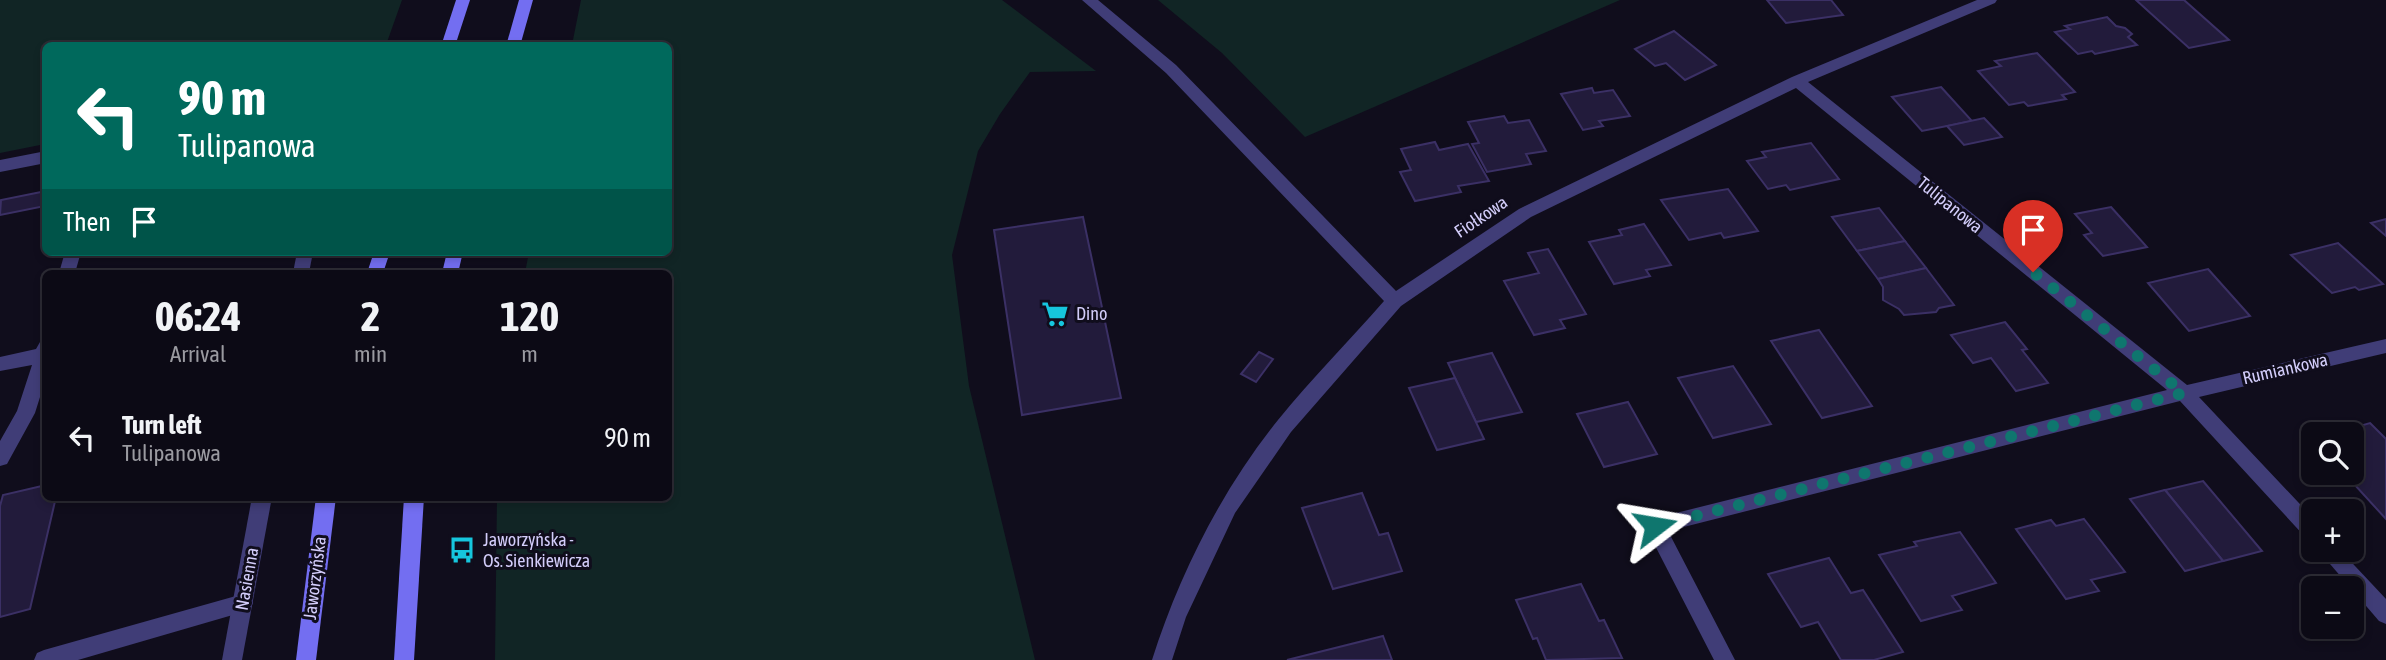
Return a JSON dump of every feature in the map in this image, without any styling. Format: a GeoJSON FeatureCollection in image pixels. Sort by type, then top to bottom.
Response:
{"type":"FeatureCollection","features":[{"type":"Feature","properties":{"kind":"main road"},"geometry":{"type":"LineString","coordinates":[[449,42],[463,0]]}},
{"type":"Feature","properties":{"kind":"main road"},"geometry":{"type":"LineString","coordinates":[[514,42],[526,0]]}},
{"type":"Feature","properties":{"kind":"main road","name":"Jaworzyńska"},"geometry":{"type":"LineString","coordinates":[[306,660],[326,501]]}},
{"type":"Feature","properties":{"kind":"main road"},"geometry":{"type":"LineString","coordinates":[[404,660],[414,501]]}},
{"type":"Feature","properties":{"kind":"street"},"geometry":{"type":"LineString","coordinates":[[1089,0],[1171,69],[1395,301]]}},
{"type":"Feature","properties":{"kind":"street","name":"Fiołkowa"},"geometry":{"type":"LineString","coordinates":[[1162,660],[1176,616],[1227,507],[1284,426],[1395,301],[1525,213],[1797,81],[1990,0]]}},
{"type":"Feature","properties":{"kind":"street","name":"Tulipanowa"},"geometry":{"type":"LineString","coordinates":[[1797,81],[2184,393],[2301,519]]}},
{"type":"Feature","properties":{"kind":"street"},"geometry":{"type":"LineString","coordinates":[[0,166],[42,158]]}},
{"type":"Feature","properties":{"kind":"street","name":"Rumiankowa"},"geometry":{"type":"LineString","coordinates":[[1725,660],[1655,526],[2184,393],[2386,346]]}},
{"type":"Feature","properties":{"kind":"street"},"geometry":{"type":"LineString","coordinates":[[0,364],[42,352]]}},
{"type":"Feature","properties":{"kind":"street"},"geometry":{"type":"LineString","coordinates":[[0,458],[26,413],[42,358]]}},
{"type":"Feature","properties":{"kind":"street","name":"Nasienna"},"geometry":{"type":"LineString","coordinates":[[232,660],[261,501]]}},
{"type":"Feature","properties":{"kind":"street"},"geometry":{"type":"LineString","coordinates":[[2339,562],[2386,614]]}},
{"type":"Feature","properties":{"kind":"street"},"geometry":{"type":"LineString","coordinates":[[44,660],[243,603]]}},
{"type":"Feature","properties":{"kind":"green space"},"geometry":{"type":"Polygon","coordinates":[[[0,0],[402,0],[387,42],[42,42],[42,145],[0,153],[0,0]]]}},
{"type":"Feature","properties":{"kind":"green space"},"geometry":{"type":"Polygon","coordinates":[[[581,0],[1002,0],[1096,71],[1030,72],[978,151],[952,255],[969,386],[1035,660],[495,660],[497,501],[672,501],[672,270],[526,270],[528,256],[672,256],[672,42],[573,42],[581,0]]]}},
{"type":"Feature","properties":{"kind":"green space"},"geometry":{"type":"Polygon","coordinates":[[[1158,0],[1620,0],[1305,137],[1222,53],[1158,0]]]}},
{"type":"Feature","properties":{"kind":"building"},"geometry":{"type":"Polygon","coordinates":[[[1767,0],[1831,0],[1843,15],[1786,23],[1767,0]]]}},
{"type":"Feature","properties":{"kind":"building"},"geometry":{"type":"Polygon","coordinates":[[[2136,0],[2184,0],[2229,40],[2189,48],[2136,0]]]}},
{"type":"Feature","properties":{"kind":"building"},"geometry":{"type":"Polygon","coordinates":[[[2107,17],[2116,26],[2125,28],[2132,34],[2128,37],[2137,45],[2095,54],[2092,51],[2078,54],[2055,32],[2070,29],[2065,26],[2107,17]]]}},
{"type":"Feature","properties":{"kind":"building"},"geometry":{"type":"Polygon","coordinates":[[[1674,31],[1716,65],[1685,80],[1666,63],[1655,66],[1635,49],[1674,31]]]}},
{"type":"Feature","properties":{"kind":"building"},"geometry":{"type":"Polygon","coordinates":[[[2037,53],[2075,92],[2062,95],[2066,99],[2028,106],[2024,102],[2009,105],[1978,71],[2001,66],[1995,61],[2037,53]]]}},
{"type":"Feature","properties":{"kind":"building"},"geometry":{"type":"Polygon","coordinates":[[[1941,87],[1972,121],[1922,131],[1892,97],[1941,87]]]}},
{"type":"Feature","properties":{"kind":"building"},"geometry":{"type":"Polygon","coordinates":[[[1592,88],[1594,93],[1613,90],[1630,116],[1599,121],[1603,126],[1583,130],[1561,94],[1592,88]]]}},
{"type":"Feature","properties":{"kind":"building"},"geometry":{"type":"Polygon","coordinates":[[[1504,116],[1508,123],[1529,120],[1546,151],[1526,154],[1531,164],[1487,172],[1472,144],[1479,143],[1468,122],[1504,116]]]}},
{"type":"Feature","properties":{"kind":"building"},"geometry":{"type":"Polygon","coordinates":[[[1984,118],[2002,137],[1964,145],[1947,126],[1984,118]]]}},
{"type":"Feature","properties":{"kind":"building"},"geometry":{"type":"Polygon","coordinates":[[[1435,142],[1439,150],[1468,144],[1489,181],[1458,186],[1461,192],[1415,201],[1400,172],[1411,170],[1401,149],[1435,142]]]}},
{"type":"Feature","properties":{"kind":"building"},"geometry":{"type":"Polygon","coordinates":[[[1811,143],[1839,179],[1790,190],[1786,185],[1768,189],[1747,161],[1766,157],[1762,152],[1811,143]]]}},
{"type":"Feature","properties":{"kind":"building"},"geometry":{"type":"Polygon","coordinates":[[[1728,189],[1758,231],[1724,238],[1721,233],[1689,240],[1661,200],[1728,189]]]}},
{"type":"Feature","properties":{"kind":"building"},"geometry":{"type":"Polygon","coordinates":[[[42,192],[42,207],[0,215],[1,200],[42,192]]]}},
{"type":"Feature","properties":{"kind":"building"},"geometry":{"type":"Polygon","coordinates":[[[2111,207],[2147,247],[2103,256],[2084,235],[2092,233],[2075,214],[2111,207]]]}},
{"type":"Feature","properties":{"kind":"building"},"geometry":{"type":"Polygon","coordinates":[[[1879,208],[1905,241],[1857,251],[1832,217],[1879,208]]]}},
{"type":"Feature","properties":{"kind":"building","name":"Dino"},"geometry":{"type":"Polygon","coordinates":[[[1083,217],[1121,398],[1022,415],[994,230],[1083,217]]]}},
{"type":"Feature","properties":{"kind":"building"},"geometry":{"type":"Polygon","coordinates":[[[2386,219],[2386,236],[2371,223],[2386,219]]]}},
{"type":"Feature","properties":{"kind":"building"},"geometry":{"type":"Polygon","coordinates":[[[1644,224],[1671,265],[1646,270],[1650,276],[1614,284],[1589,242],[1622,235],[1619,230],[1644,224]]]}},
{"type":"Feature","properties":{"kind":"building"},"geometry":{"type":"Polygon","coordinates":[[[1905,241],[1926,268],[1878,279],[1857,251],[1905,241]]]}},
{"type":"Feature","properties":{"kind":"building"},"geometry":{"type":"Polygon","coordinates":[[[2338,243],[2383,284],[2332,293],[2291,255],[2338,243]]]}},
{"type":"Feature","properties":{"kind":"building"},"geometry":{"type":"Polygon","coordinates":[[[1548,249],[1586,314],[1560,320],[1565,328],[1534,335],[1504,281],[1539,273],[1528,253],[1548,249]]]}},
{"type":"Feature","properties":{"kind":"building"},"geometry":{"type":"Polygon","coordinates":[[[1926,268],[1954,305],[1939,308],[1936,312],[1904,315],[1883,300],[1883,287],[1878,279],[1926,268]]]}},
{"type":"Feature","properties":{"kind":"building"},"geometry":{"type":"Polygon","coordinates":[[[2208,269],[2250,316],[2189,331],[2148,283],[2208,269]]]}},
{"type":"Feature","properties":{"kind":"building"},"geometry":{"type":"Polygon","coordinates":[[[2005,322],[2027,349],[2022,350],[2048,383],[2016,391],[1991,358],[1973,363],[1951,335],[2005,322]]]}},
{"type":"Feature","properties":{"kind":"building"},"geometry":{"type":"Polygon","coordinates":[[[1819,330],[1872,406],[1822,418],[1771,341],[1819,330]]]}},
{"type":"Feature","properties":{"kind":"building"},"geometry":{"type":"Polygon","coordinates":[[[1259,352],[1273,359],[1256,382],[1241,374],[1259,352]]]}},
{"type":"Feature","properties":{"kind":"building"},"geometry":{"type":"Polygon","coordinates":[[[1492,353],[1522,412],[1476,422],[1448,363],[1492,353]]]}},
{"type":"Feature","properties":{"kind":"building"},"geometry":{"type":"Polygon","coordinates":[[[1733,366],[1771,424],[1713,438],[1678,378],[1733,366]]]}},
{"type":"Feature","properties":{"kind":"building"},"geometry":{"type":"Polygon","coordinates":[[[1455,378],[1484,439],[1437,450],[1409,388],[1455,378]]]}},
{"type":"Feature","properties":{"kind":"building"},"geometry":{"type":"Polygon","coordinates":[[[1628,402],[1657,454],[1604,467],[1577,414],[1628,402]]]}},
{"type":"Feature","properties":{"kind":"building"},"geometry":{"type":"Polygon","coordinates":[[[2370,423],[2386,439],[2386,519],[2355,485],[2364,485],[2364,425],[2370,423]]]}},
{"type":"Feature","properties":{"kind":"building"},"geometry":{"type":"Polygon","coordinates":[[[2203,481],[2262,551],[2223,561],[2165,490],[2203,481]]]}},
{"type":"Feature","properties":{"kind":"building"},"geometry":{"type":"Polygon","coordinates":[[[42,486],[42,501],[55,501],[30,609],[0,617],[0,506],[3,495],[42,486]]]}},
{"type":"Feature","properties":{"kind":"building"},"geometry":{"type":"Polygon","coordinates":[[[2165,490],[2223,561],[2185,571],[2130,499],[2165,490]]]}},
{"type":"Feature","properties":{"kind":"building"},"geometry":{"type":"Polygon","coordinates":[[[1362,493],[1379,535],[1388,533],[1402,571],[1333,589],[1302,508],[1362,493]]]}},
{"type":"Feature","properties":{"kind":"building"},"geometry":{"type":"Polygon","coordinates":[[[2084,519],[2125,572],[2091,580],[2099,591],[2066,599],[2016,529],[2051,520],[2056,526],[2084,519]]]}},
{"type":"Feature","properties":{"kind":"building"},"geometry":{"type":"Polygon","coordinates":[[[1960,532],[1996,583],[1952,596],[1962,610],[1921,621],[1879,555],[1917,546],[1914,542],[1960,532]]]}},
{"type":"Feature","properties":{"kind":"building"},"geometry":{"type":"Polygon","coordinates":[[[1829,558],[1851,593],[1863,590],[1903,652],[1874,660],[1841,660],[1818,622],[1801,627],[1768,574],[1829,558]]]}},
{"type":"Feature","properties":{"kind":"building"},"geometry":{"type":"Polygon","coordinates":[[[1581,584],[1599,621],[1604,620],[1622,658],[1546,660],[1537,638],[1533,639],[1516,600],[1581,584]]]}},
{"type":"Feature","properties":{"kind":"building"},"geometry":{"type":"Polygon","coordinates":[[[1383,636],[1392,660],[1287,660],[1383,636]]]}},
{"type":"Feature","properties":{"kind":"place","name":"Dino"},"geometry":{"type":"Point","coordinates":[1055,314]}},
{"type":"Feature","properties":{"kind":"place","name":"Jaworzyńska - Os. Sienkiewicza"},"geometry":{"type":"Point","coordinates":[462,550]}},
{"type":"Feature","properties":{"kind":"route"},"geometry":{"type":"LineString","coordinates":[[1655,526],[2184,393],[2033,272]]}}]}
